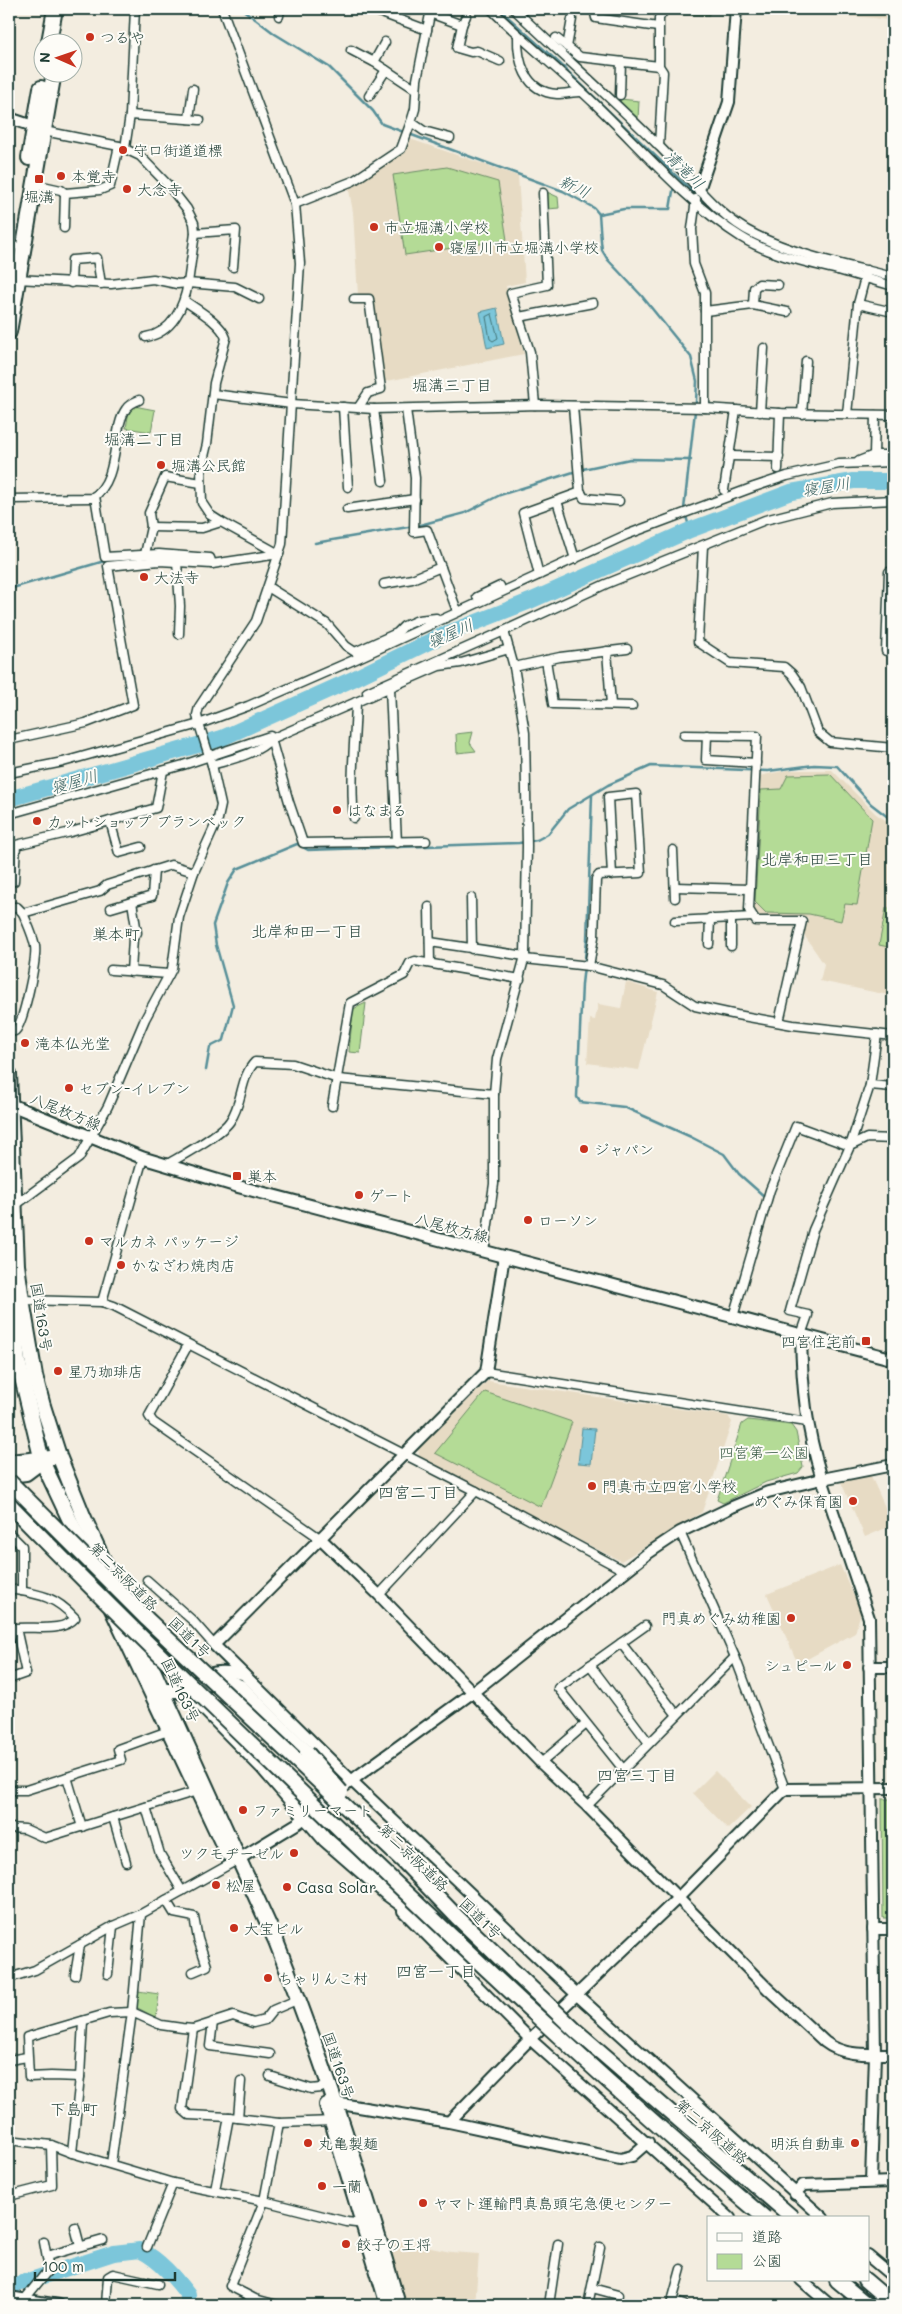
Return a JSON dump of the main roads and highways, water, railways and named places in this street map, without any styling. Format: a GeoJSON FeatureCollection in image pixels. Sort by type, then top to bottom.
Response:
{"type":"FeatureCollection","features":[{"type":"Feature","properties":{"kind":"highway"},"geometry":{"type":"LineString","coordinates":[[51,32],[55,9]]}},
{"type":"Feature","properties":{"kind":"highway"},"geometry":{"type":"LineString","coordinates":[[61,32],[65,9]]}},
{"type":"Feature","properties":{"kind":"highway"},"geometry":{"type":"LineString","coordinates":[[13,277],[34,184],[43,82]]}},
{"type":"Feature","properties":{"kind":"highway"},"geometry":{"type":"LineString","coordinates":[[9,332],[13,277],[11,246],[51,82]]}},
{"type":"Feature","properties":{"kind":"highway","name":"国道163号"},"geometry":{"type":"LineString","coordinates":[[9,1074],[12,1209],[22,1300],[35,1376],[59,1456],[157,1692],[168,1731],[202,1789]]}},
{"type":"Feature","properties":{"kind":"highway","name":"国道163号"},"geometry":{"type":"LineString","coordinates":[[9,1281],[18,1360],[42,1461],[157,1692],[235,1861],[276,1941],[321,2088],[336,2121],[398,2305]]}},
{"type":"Feature","properties":{"kind":"highway"},"geometry":{"type":"LineString","coordinates":[[9,1462],[42,1461],[59,1456]]}},
{"type":"Feature","properties":{"kind":"highway"},"geometry":{"type":"LineString","coordinates":[[9,1475],[26,1473],[42,1461]]}},
{"type":"Feature","properties":{"kind":"highway","name":"国道1号"},"geometry":{"type":"LineString","coordinates":[[9,1483],[168,1639],[404,1862],[457,1918],[575,2030],[790,2216]]}},
{"type":"Feature","properties":{"kind":"highway","name":"第二京阪道路"},"geometry":{"type":"LineString","coordinates":[[9,1483],[228,1701],[574,2032],[790,2216]]}},
{"type":"Feature","properties":{"kind":"highway"},"geometry":{"type":"LineString","coordinates":[[9,1506],[227,1725],[445,1935],[563,2044],[762,2216]]}},
{"type":"Feature","properties":{"kind":"highway","name":"第二京阪道路"},"geometry":{"type":"LineString","coordinates":[[9,1506],[229,1723],[447,1933],[565,2043],[762,2216]]}},
{"type":"Feature","properties":{"kind":"highway"},"geometry":{"type":"LineString","coordinates":[[157,1692],[189,1683],[228,1682],[240,1687],[307,1753],[404,1862]]}},
{"type":"Feature","properties":{"kind":"highway"},"geometry":{"type":"LineString","coordinates":[[157,1692],[178,1690],[195,1698],[263,1768],[325,1839],[387,1893],[413,1912],[512,2003],[563,2044]]}},
{"type":"Feature","properties":{"kind":"highway","name":"国道163号"},"geometry":{"type":"LineString","coordinates":[[295,2001],[335,2104],[336,2121],[388,2305]]}},
{"type":"Feature","properties":{"kind":"highway"},"geometry":{"type":"LineString","coordinates":[[840,2282],[869,2305]]}},
{"type":"Feature","properties":{"kind":"highway"},"geometry":{"type":"LineString","coordinates":[[868,2282],[893,2302]]}},
{"type":"Feature","properties":{"kind":"main road","name":"八尾枚方線"},"geometry":{"type":"LineString","coordinates":[[10,1104],[90,1138],[166,1165],[893,1359]]}},
{"type":"Feature","properties":{"kind":"water"},"geometry":{"type":"Polygon","coordinates":[[[497,308],[504,344],[487,348],[480,312],[497,308]]]}},
{"type":"Feature","properties":{"kind":"water"},"geometry":{"type":"Polygon","coordinates":[[[582,1428],[595,1429],[591,1464],[578,1463],[582,1428]]]}},
{"type":"Feature","properties":{"kind":"waterway","name":"新川"},"geometry":{"type":"LineString","coordinates":[[242,9],[275,34],[329,67],[373,111],[382,124],[563,191],[594,208],[599,214],[602,250],[608,260],[641,295],[691,357],[697,381],[684,509],[690,530]]}},
{"type":"Feature","properties":{"kind":"waterway","name":"清滝川"},"geometry":{"type":"LineString","coordinates":[[499,9],[559,63],[703,202],[751,238],[788,254]]}},
{"type":"Feature","properties":{"kind":"waterway"},"geometry":{"type":"LineString","coordinates":[[599,214],[624,209],[670,209],[674,185]]}},
{"type":"Feature","properties":{"kind":"waterway"},"geometry":{"type":"LineString","coordinates":[[315,543],[420,525],[465,513],[500,495],[583,469],[630,459],[691,460]]}},
{"type":"Feature","properties":{"kind":"waterway","name":"寝屋川"},"geometry":{"type":"LineString","coordinates":[[9,799],[222,738],[353,679],[441,636],[530,601],[690,530],[791,492],[853,481],[893,481]]}},
{"type":"Feature","properties":{"kind":"waterway"},"geometry":{"type":"LineString","coordinates":[[9,589],[101,562],[133,559]]}},
{"type":"Feature","properties":{"kind":"waterway"},"geometry":{"type":"LineString","coordinates":[[206,1070],[210,1047],[224,1040],[233,1005],[216,945],[213,925],[228,883],[237,869],[297,844],[308,850],[519,843],[537,840],[548,834],[568,809],[608,785],[651,766],[768,771],[814,765],[837,766],[871,804],[893,821]]}},
{"type":"Feature","properties":{"kind":"waterway"},"geometry":{"type":"LineString","coordinates":[[592,795],[587,940],[582,984],[577,1097],[580,1102],[624,1107],[724,1154],[739,1174],[765,1197]]}},
{"type":"Feature","properties":{"kind":"waterway"},"geometry":{"type":"LineString","coordinates":[[9,2287],[114,2253],[140,2250],[154,2259],[172,2275],[188,2295],[188,2305]]}},
{"type":"Feature","properties":{"kind":"place","name":"つるや"},"geometry":{"type":"Point","coordinates":[90,37]}},
{"type":"Feature","properties":{"kind":"place","name":"守口街道道標"},"geometry":{"type":"Point","coordinates":[123,150]}},
{"type":"Feature","properties":{"kind":"place","name":"本覚寺"},"geometry":{"type":"Point","coordinates":[61,176]}},
{"type":"Feature","properties":{"kind":"place","name":"堀溝"},"geometry":{"type":"Point","coordinates":[39,179]}},
{"type":"Feature","properties":{"kind":"place","name":"大念寺"},"geometry":{"type":"Point","coordinates":[127,189]}},
{"type":"Feature","properties":{"kind":"place","name":"市立堀溝小学校"},"geometry":{"type":"Point","coordinates":[374,227]}},
{"type":"Feature","properties":{"kind":"place","name":"寝屋川市立堀溝小学校"},"geometry":{"type":"Point","coordinates":[439,247]}},
{"type":"Feature","properties":{"kind":"place","name":"堀溝公民館"},"geometry":{"type":"Point","coordinates":[161,465]}},
{"type":"Feature","properties":{"kind":"place","name":"大法寺"},"geometry":{"type":"Point","coordinates":[144,577]}},
{"type":"Feature","properties":{"kind":"place","name":"はなまる"},"geometry":{"type":"Point","coordinates":[337,810]}},
{"type":"Feature","properties":{"kind":"place","name":"カットショップ ブランベック"},"geometry":{"type":"Point","coordinates":[37,821]}},
{"type":"Feature","properties":{"kind":"place","name":"滝本仏光堂"},"geometry":{"type":"Point","coordinates":[25,1043]}},
{"type":"Feature","properties":{"kind":"place","name":"セブン-イレブン"},"geometry":{"type":"Point","coordinates":[69,1088]}},
{"type":"Feature","properties":{"kind":"place","name":"ジャパン"},"geometry":{"type":"Point","coordinates":[584,1149]}},
{"type":"Feature","properties":{"kind":"place","name":"巣本"},"geometry":{"type":"Point","coordinates":[237,1176]}},
{"type":"Feature","properties":{"kind":"place","name":"ゲート"},"geometry":{"type":"Point","coordinates":[359,1195]}},
{"type":"Feature","properties":{"kind":"place","name":"ローソン"},"geometry":{"type":"Point","coordinates":[528,1220]}},
{"type":"Feature","properties":{"kind":"place","name":"マルカネ パッケージ"},"geometry":{"type":"Point","coordinates":[89,1241]}},
{"type":"Feature","properties":{"kind":"place","name":"かなざわ焼肉店"},"geometry":{"type":"Point","coordinates":[121,1265]}},
{"type":"Feature","properties":{"kind":"place","name":"四宮住宅前"},"geometry":{"type":"Point","coordinates":[866,1341]}},
{"type":"Feature","properties":{"kind":"place","name":"星乃珈琲店"},"geometry":{"type":"Point","coordinates":[58,1371]}},
{"type":"Feature","properties":{"kind":"place","name":"門真市立四宮小学校"},"geometry":{"type":"Point","coordinates":[592,1486]}},
{"type":"Feature","properties":{"kind":"place","name":"めぐみ保育園"},"geometry":{"type":"Point","coordinates":[853,1501]}},
{"type":"Feature","properties":{"kind":"place","name":"門真めぐみ幼稚園"},"geometry":{"type":"Point","coordinates":[791,1618]}},
{"type":"Feature","properties":{"kind":"place","name":"シュピール"},"geometry":{"type":"Point","coordinates":[847,1665]}},
{"type":"Feature","properties":{"kind":"place","name":"ファミリーマート"},"geometry":{"type":"Point","coordinates":[243,1810]}},
{"type":"Feature","properties":{"kind":"place","name":"ツクモヂーゼル"},"geometry":{"type":"Point","coordinates":[294,1853]}},
{"type":"Feature","properties":{"kind":"place","name":"松屋"},"geometry":{"type":"Point","coordinates":[216,1885]}},
{"type":"Feature","properties":{"kind":"place","name":"Casa Solar"},"geometry":{"type":"Point","coordinates":[287,1887]}},
{"type":"Feature","properties":{"kind":"place","name":"大宝ビル"},"geometry":{"type":"Point","coordinates":[234,1928]}},
{"type":"Feature","properties":{"kind":"place","name":"ちゃりんこ村"},"geometry":{"type":"Point","coordinates":[268,1978]}},
{"type":"Feature","properties":{"kind":"place","name":"丸亀製麺"},"geometry":{"type":"Point","coordinates":[308,2143]}},
{"type":"Feature","properties":{"kind":"place","name":"明浜自動車"},"geometry":{"type":"Point","coordinates":[855,2143]}},
{"type":"Feature","properties":{"kind":"place","name":"一蘭"},"geometry":{"type":"Point","coordinates":[322,2186]}},
{"type":"Feature","properties":{"kind":"place","name":"ヤマト運輸門真島頭宅急便センター"},"geometry":{"type":"Point","coordinates":[423,2203]}},
{"type":"Feature","properties":{"kind":"place","name":"餃子の王将"},"geometry":{"type":"Point","coordinates":[346,2244]}},
{"type":"Feature","properties":{"kind":"district","name":"堀溝三丁目"},"geometry":{"type":"Point","coordinates":[452,384]}},
{"type":"Feature","properties":{"kind":"district","name":"堀溝二丁目"},"geometry":{"type":"Point","coordinates":[144,438]}},
{"type":"Feature","properties":{"kind":"district","name":"北岸和田三丁目"},"geometry":{"type":"Point","coordinates":[817,858]}},
{"type":"Feature","properties":{"kind":"district","name":"北岸和田一丁目"},"geometry":{"type":"Point","coordinates":[307,930]}},
{"type":"Feature","properties":{"kind":"district","name":"巣本町"},"geometry":{"type":"Point","coordinates":[116,933]}},
{"type":"Feature","properties":{"kind":"district","name":"四宮二丁目"},"geometry":{"type":"Point","coordinates":[418,1491]}},
{"type":"Feature","properties":{"kind":"district","name":"四宮三丁目"},"geometry":{"type":"Point","coordinates":[637,1774]}},
{"type":"Feature","properties":{"kind":"district","name":"四宮一丁目"},"geometry":{"type":"Point","coordinates":[436,1970]}},
{"type":"Feature","properties":{"kind":"district","name":"下島町"},"geometry":{"type":"Point","coordinates":[74,2108]}},
{"type":"Feature","properties":{"kind":"park label","name":"四宮第一公園"},"geometry":{"type":"Point","coordinates":[764,1452]}}]}
